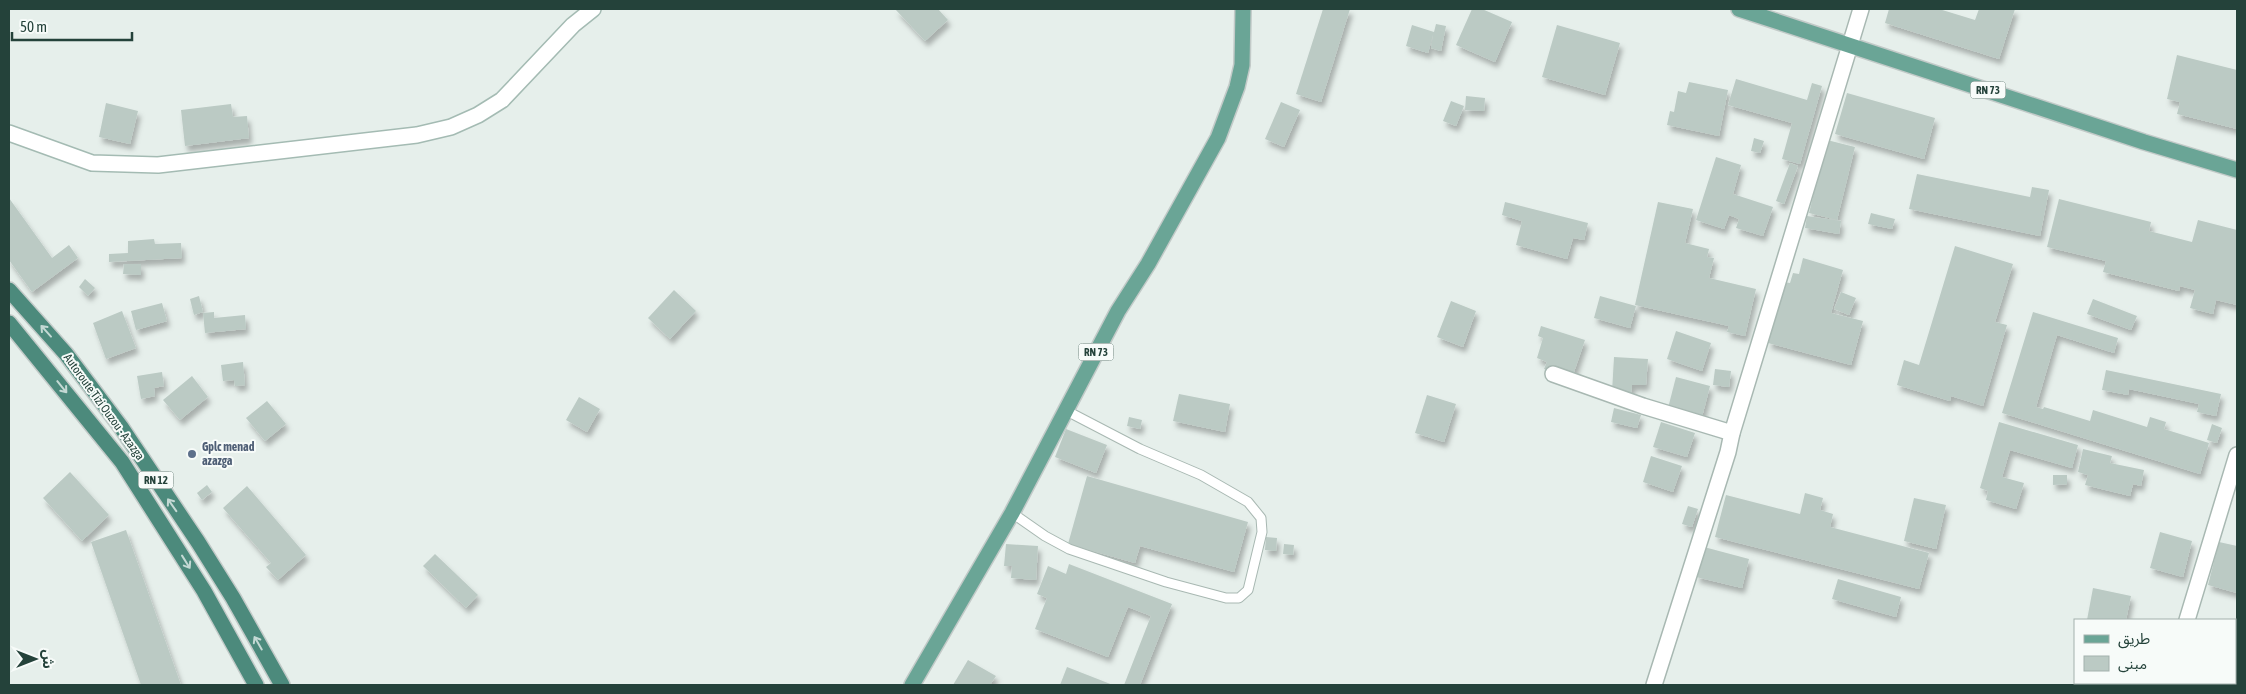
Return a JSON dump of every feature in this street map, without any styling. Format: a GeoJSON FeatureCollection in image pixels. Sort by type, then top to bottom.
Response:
{"type":"FeatureCollection","features":[{"type":"Feature","properties":{"kind":"highway","name":"Autoroute Tizi Ouzou - Azazga"},"geometry":{"type":"LineString","coordinates":[[9,290],[66,354],[121,427],[198,542],[282,685]]}},
{"type":"Feature","properties":{"kind":"highway","name":"Autoroute Tizi Ouzou - Azazga"},"geometry":{"type":"LineString","coordinates":[[9,323],[122,462],[204,591],[256,685]]}},
{"type":"Feature","properties":{"kind":"main road","name":"RN 73"},"geometry":{"type":"LineString","coordinates":[[912,685],[1012,513],[1118,311],[1148,264],[1218,138],[1237,87],[1242,65],[1243,9]]}},
{"type":"Feature","properties":{"kind":"main road","name":"RN 73"},"geometry":{"type":"LineString","coordinates":[[1739,9],[2144,142],[2237,170]]}},
{"type":"Feature","properties":{"kind":"street"},"geometry":{"type":"LineString","coordinates":[[9,134],[92,163],[158,165],[417,134],[451,127],[478,115],[502,100],[573,25],[593,9]]}},
{"type":"Feature","properties":{"kind":"street"},"geometry":{"type":"LineString","coordinates":[[1654,685],[1726,461],[1732,433],[1861,9]]}},
{"type":"Feature","properties":{"kind":"street"},"geometry":{"type":"LineString","coordinates":[[1553,374],[1643,406],[1732,433]]}},
{"type":"Feature","properties":{"kind":"street"},"geometry":{"type":"LineString","coordinates":[[2187,619],[2237,455]]}},
{"type":"Feature","properties":{"kind":"lane"},"geometry":{"type":"LineString","coordinates":[[1012,513],[1045,536],[1069,549],[1166,582],[1226,598],[1239,598],[1248,590],[1262,532],[1261,518],[1248,502],[1201,475],[1140,449],[1065,410]]}},
{"type":"Feature","properties":{"kind":"building"},"geometry":{"type":"Polygon","coordinates":[[[895,9],[938,9],[948,20],[925,41],[895,9]]]}},
{"type":"Feature","properties":{"kind":"building"},"geometry":{"type":"Polygon","coordinates":[[[1323,9],[1350,9],[1321,102],[1296,94],[1323,9]]]}},
{"type":"Feature","properties":{"kind":"building"},"geometry":{"type":"Polygon","coordinates":[[[1472,9],[1482,9],[1512,22],[1495,62],[1456,45],[1472,9]]]}},
{"type":"Feature","properties":{"kind":"building"},"geometry":{"type":"Polygon","coordinates":[[[1889,9],[1939,9],[1975,20],[1979,9],[2015,9],[1999,59],[1885,23],[1889,9]]]}},
{"type":"Feature","properties":{"kind":"building"},"geometry":{"type":"Polygon","coordinates":[[[1436,24],[1446,26],[1441,51],[1431,48],[1433,35],[1428,53],[1406,46],[1412,25],[1434,32],[1436,24]]]}},
{"type":"Feature","properties":{"kind":"building"},"geometry":{"type":"Polygon","coordinates":[[[1557,25],[1620,43],[1605,95],[1542,77],[1557,25]]]}},
{"type":"Feature","properties":{"kind":"building"},"geometry":{"type":"Polygon","coordinates":[[[2177,55],[2237,70],[2237,129],[2177,114],[2180,102],[2167,99],[2177,55]]]}},
{"type":"Feature","properties":{"kind":"building"},"geometry":{"type":"Polygon","coordinates":[[[1736,79],[1807,100],[1812,83],[1822,86],[1800,164],[1782,159],[1792,123],[1728,105],[1736,79]]]}},
{"type":"Feature","properties":{"kind":"building"},"geometry":{"type":"Polygon","coordinates":[[[1689,82],[1728,90],[1719,136],[1667,125],[1670,111],[1674,112],[1678,91],[1686,93],[1689,82]]]}},
{"type":"Feature","properties":{"kind":"building"},"geometry":{"type":"Polygon","coordinates":[[[1847,93],[1935,118],[1924,159],[1835,134],[1847,93]]]}},
{"type":"Feature","properties":{"kind":"building"},"geometry":{"type":"Polygon","coordinates":[[[1466,96],[1485,98],[1484,111],[1465,110],[1466,96]]]}},
{"type":"Feature","properties":{"kind":"building"},"geometry":{"type":"Polygon","coordinates":[[[1451,101],[1464,106],[1456,126],[1443,121],[1451,101]]]}},
{"type":"Feature","properties":{"kind":"building"},"geometry":{"type":"Polygon","coordinates":[[[1281,102],[1300,110],[1284,147],[1265,139],[1281,102]]]}},
{"type":"Feature","properties":{"kind":"building"},"geometry":{"type":"Polygon","coordinates":[[[106,103],[138,111],[130,144],[99,137],[106,103]]]}},
{"type":"Feature","properties":{"kind":"building"},"geometry":{"type":"Polygon","coordinates":[[[231,104],[233,117],[247,116],[249,138],[185,146],[181,110],[231,104]]]}},
{"type":"Feature","properties":{"kind":"building"},"geometry":{"type":"Polygon","coordinates":[[[1754,138],[1764,141],[1760,153],[1751,151],[1754,138]]]}},
{"type":"Feature","properties":{"kind":"building"},"geometry":{"type":"Polygon","coordinates":[[[1827,140],[1855,147],[1837,220],[1809,213],[1827,140]]]}},
{"type":"Feature","properties":{"kind":"building"},"geometry":{"type":"Polygon","coordinates":[[[1716,157],[1741,165],[1733,194],[1773,207],[1763,236],[1736,228],[1739,219],[1729,215],[1724,229],[1696,220],[1716,157]]]}},
{"type":"Feature","properties":{"kind":"building"},"geometry":{"type":"Polygon","coordinates":[[[1790,163],[1798,166],[1784,204],[1776,201],[1790,163]]]}},
{"type":"Feature","properties":{"kind":"building"},"geometry":{"type":"Polygon","coordinates":[[[1917,174],[2030,197],[2032,187],[2049,190],[2040,236],[1909,209],[1917,174]]]}},
{"type":"Feature","properties":{"kind":"building"},"geometry":{"type":"Polygon","coordinates":[[[9,198],[52,258],[69,245],[78,258],[32,292],[9,260],[9,198]]]}},
{"type":"Feature","properties":{"kind":"building"},"geometry":{"type":"Polygon","coordinates":[[[2059,199],[2151,222],[2149,231],[2192,242],[2198,220],[2237,230],[2237,305],[2216,300],[2213,314],[2190,308],[2195,290],[2180,286],[2179,291],[2103,272],[2106,261],[2047,247],[2059,199]]]}},
{"type":"Feature","properties":{"kind":"building"},"geometry":{"type":"Polygon","coordinates":[[[1505,202],[1588,223],[1584,240],[1573,238],[1567,259],[1516,245],[1522,221],[1502,215],[1505,202]]]}},
{"type":"Feature","properties":{"kind":"building"},"geometry":{"type":"Polygon","coordinates":[[[1658,202],[1693,209],[1685,243],[1709,249],[1707,257],[1714,258],[1709,278],[1756,289],[1745,336],[1727,332],[1729,326],[1635,305],[1658,202]]]}},
{"type":"Feature","properties":{"kind":"building"},"geometry":{"type":"Polygon","coordinates":[[[1871,213],[1895,219],[1892,229],[1868,224],[1871,213]]]}},
{"type":"Feature","properties":{"kind":"building"},"geometry":{"type":"Polygon","coordinates":[[[1807,216],[1841,221],[1839,234],[1805,228],[1807,216]]]}},
{"type":"Feature","properties":{"kind":"building"},"geometry":{"type":"Polygon","coordinates":[[[154,239],[155,244],[181,243],[182,258],[109,262],[109,254],[128,253],[128,241],[154,239]]]}},
{"type":"Feature","properties":{"kind":"building"},"geometry":{"type":"Polygon","coordinates":[[[1955,246],[2013,264],[1995,322],[2007,325],[1983,406],[1951,396],[1950,401],[1897,385],[1904,360],[1919,365],[1955,246]]]}},
{"type":"Feature","properties":{"kind":"building"},"geometry":{"type":"Polygon","coordinates":[[[1803,258],[1843,270],[1831,313],[1863,321],[1851,365],[1768,343],[1784,282],[1790,283],[1793,273],[1799,274],[1803,258]]]}},
{"type":"Feature","properties":{"kind":"building"},"geometry":{"type":"Polygon","coordinates":[[[124,264],[141,264],[141,275],[123,274],[124,264]]]}},
{"type":"Feature","properties":{"kind":"building"},"geometry":{"type":"Polygon","coordinates":[[[85,279],[95,288],[88,296],[79,287],[85,279]]]}},
{"type":"Feature","properties":{"kind":"building"},"geometry":{"type":"Polygon","coordinates":[[[674,290],[696,311],[670,339],[648,318],[674,290]]]}},
{"type":"Feature","properties":{"kind":"building"},"geometry":{"type":"Polygon","coordinates":[[[1841,292],[1856,298],[1849,315],[1834,309],[1841,292]]]}},
{"type":"Feature","properties":{"kind":"building"},"geometry":{"type":"Polygon","coordinates":[[[199,296],[203,312],[194,315],[190,299],[199,296]]]}},
{"type":"Feature","properties":{"kind":"building"},"geometry":{"type":"Polygon","coordinates":[[[1600,296],[1636,306],[1630,328],[1594,318],[1600,296]]]}},
{"type":"Feature","properties":{"kind":"building"},"geometry":{"type":"Polygon","coordinates":[[[2093,299],[2137,316],[2131,330],[2087,314],[2093,299]]]}},
{"type":"Feature","properties":{"kind":"building"},"geometry":{"type":"Polygon","coordinates":[[[1451,301],[1476,311],[1463,347],[1437,337],[1451,301]]]}},
{"type":"Feature","properties":{"kind":"building"},"geometry":{"type":"Polygon","coordinates":[[[162,303],[167,321],[136,330],[131,311],[162,303]]]}},
{"type":"Feature","properties":{"kind":"building"},"geometry":{"type":"Polygon","coordinates":[[[122,311],[136,348],[106,359],[93,323],[122,311]]]}},
{"type":"Feature","properties":{"kind":"building"},"geometry":{"type":"Polygon","coordinates":[[[214,312],[214,318],[245,315],[246,329],[205,333],[203,313],[214,312]]]}},
{"type":"Feature","properties":{"kind":"building"},"geometry":{"type":"Polygon","coordinates":[[[2033,312],[2118,338],[2114,353],[2057,335],[2036,407],[2043,409],[2044,407],[2090,421],[2093,410],[2147,427],[2150,417],[2166,422],[2164,429],[2209,443],[2200,474],[2002,413],[2033,312]]]}},
{"type":"Feature","properties":{"kind":"building"},"geometry":{"type":"Polygon","coordinates":[[[1541,326],[1585,340],[1572,378],[1544,369],[1547,362],[1537,358],[1543,338],[1538,336],[1541,326]]]}},
{"type":"Feature","properties":{"kind":"building"},"geometry":{"type":"Polygon","coordinates":[[[1676,331],[1711,343],[1702,371],[1667,359],[1676,331]]]}},
{"type":"Feature","properties":{"kind":"building"},"geometry":{"type":"Polygon","coordinates":[[[1614,357],[1648,359],[1646,385],[1632,385],[1631,393],[1612,392],[1614,357]]]}},
{"type":"Feature","properties":{"kind":"building"},"geometry":{"type":"Polygon","coordinates":[[[243,362],[245,385],[235,386],[234,380],[223,381],[221,365],[243,362]]]}},
{"type":"Feature","properties":{"kind":"building"},"geometry":{"type":"Polygon","coordinates":[[[1715,369],[1731,371],[1729,387],[1713,385],[1715,369]]]}},
{"type":"Feature","properties":{"kind":"building"},"geometry":{"type":"Polygon","coordinates":[[[2106,370],[2221,394],[2216,416],[2197,412],[2199,404],[2129,389],[2128,395],[2102,390],[2106,370]]]}},
{"type":"Feature","properties":{"kind":"building"},"geometry":{"type":"Polygon","coordinates":[[[162,372],[164,386],[154,388],[155,396],[141,399],[137,376],[162,372]]]}},
{"type":"Feature","properties":{"kind":"building"},"geometry":{"type":"Polygon","coordinates":[[[192,376],[208,397],[180,420],[163,400],[192,376]]]}},
{"type":"Feature","properties":{"kind":"building"},"geometry":{"type":"Polygon","coordinates":[[[1676,377],[1710,386],[1702,417],[1668,408],[1676,377]]]}},
{"type":"Feature","properties":{"kind":"building"},"geometry":{"type":"Polygon","coordinates":[[[1179,394],[1230,404],[1225,432],[1173,421],[1179,394]]]}},
{"type":"Feature","properties":{"kind":"building"},"geometry":{"type":"Polygon","coordinates":[[[1427,395],[1456,404],[1444,442],[1415,433],[1427,395]]]}},
{"type":"Feature","properties":{"kind":"building"},"geometry":{"type":"Polygon","coordinates":[[[579,397],[600,409],[587,432],[566,420],[579,397]]]}},
{"type":"Feature","properties":{"kind":"building"},"geometry":{"type":"Polygon","coordinates":[[[267,401],[286,424],[265,441],[246,418],[267,401]]]}},
{"type":"Feature","properties":{"kind":"building"},"geometry":{"type":"Polygon","coordinates":[[[1614,408],[1641,415],[1637,428],[1611,422],[1614,408]]]}},
{"type":"Feature","properties":{"kind":"building"},"geometry":{"type":"Polygon","coordinates":[[[1129,417],[1142,420],[1140,429],[1127,426],[1129,417]]]}},
{"type":"Feature","properties":{"kind":"building"},"geometry":{"type":"Polygon","coordinates":[[[1661,422],[1695,433],[1687,457],[1653,447],[1661,422]]]}},
{"type":"Feature","properties":{"kind":"building"},"geometry":{"type":"Polygon","coordinates":[[[1999,422],[2078,445],[2072,468],[2010,450],[2002,477],[2024,483],[2016,509],[1986,500],[1988,491],[1980,488],[1999,422]]]}},
{"type":"Feature","properties":{"kind":"building"},"geometry":{"type":"Polygon","coordinates":[[[2212,424],[2222,428],[2217,443],[2207,440],[2212,424]]]}},
{"type":"Feature","properties":{"kind":"building"},"geometry":{"type":"Polygon","coordinates":[[[1066,429],[1107,445],[1096,473],[1055,457],[1066,429]]]}},
{"type":"Feature","properties":{"kind":"building"},"geometry":{"type":"Polygon","coordinates":[[[2083,449],[2112,456],[2110,463],[2144,470],[2141,486],[2133,484],[2130,496],[2085,485],[2088,475],[2078,472],[2083,449]]]}},
{"type":"Feature","properties":{"kind":"building"},"geometry":{"type":"Polygon","coordinates":[[[1651,456],[1682,466],[1673,492],[1643,482],[1651,456]]]}},
{"type":"Feature","properties":{"kind":"building"},"geometry":{"type":"Polygon","coordinates":[[[70,472],[109,515],[82,541],[43,498],[70,472]]]}},
{"type":"Feature","properties":{"kind":"building"},"geometry":{"type":"Polygon","coordinates":[[[2053,475],[2067,475],[2067,484],[2053,485],[2053,475]]]}},
{"type":"Feature","properties":{"kind":"building"},"geometry":{"type":"Polygon","coordinates":[[[1087,476],[1248,522],[1234,572],[1140,546],[1135,563],[1068,544],[1087,476]]]}},
{"type":"Feature","properties":{"kind":"building"},"geometry":{"type":"Polygon","coordinates":[[[207,485],[212,492],[202,500],[197,493],[207,485]]]}},
{"type":"Feature","properties":{"kind":"building"},"geometry":{"type":"Polygon","coordinates":[[[247,486],[306,555],[278,580],[266,567],[271,563],[223,508],[247,486]]]}},
{"type":"Feature","properties":{"kind":"building"},"geometry":{"type":"Polygon","coordinates":[[[1805,493],[1823,498],[1820,510],[1833,514],[1830,527],[1929,553],[1919,589],[1715,537],[1726,495],[1800,514],[1805,493]]]}},
{"type":"Feature","properties":{"kind":"building"},"geometry":{"type":"Polygon","coordinates":[[[1914,498],[1946,505],[1936,549],[1904,541],[1914,498]]]}},
{"type":"Feature","properties":{"kind":"building"},"geometry":{"type":"Polygon","coordinates":[[[1688,506],[1698,509],[1692,527],[1682,524],[1688,506]]]}},
{"type":"Feature","properties":{"kind":"building"},"geometry":{"type":"Polygon","coordinates":[[[126,530],[181,685],[141,685],[91,542],[126,530]]]}},
{"type":"Feature","properties":{"kind":"building"},"geometry":{"type":"Polygon","coordinates":[[[2160,532],[2192,541],[2183,577],[2150,568],[2160,532]]]}},
{"type":"Feature","properties":{"kind":"building"},"geometry":{"type":"Polygon","coordinates":[[[1266,537],[1277,538],[1276,551],[1265,550],[1266,537]]]}},
{"type":"Feature","properties":{"kind":"building"},"geometry":{"type":"Polygon","coordinates":[[[2219,542],[2237,546],[2237,593],[2208,585],[2219,542]]]}},
{"type":"Feature","properties":{"kind":"building"},"geometry":{"type":"Polygon","coordinates":[[[1006,544],[1038,546],[1036,580],[1011,578],[1012,566],[1004,566],[1006,544]]]}},
{"type":"Feature","properties":{"kind":"building"},"geometry":{"type":"Polygon","coordinates":[[[1284,544],[1294,545],[1293,555],[1283,554],[1284,544]]]}},
{"type":"Feature","properties":{"kind":"building"},"geometry":{"type":"Polygon","coordinates":[[[1704,547],[1749,559],[1742,588],[1696,577],[1704,547]]]}},
{"type":"Feature","properties":{"kind":"building"},"geometry":{"type":"Polygon","coordinates":[[[435,554],[478,595],[466,608],[423,566],[435,554]]]}},
{"type":"Feature","properties":{"kind":"building"},"geometry":{"type":"Polygon","coordinates":[[[1069,564],[1172,604],[1140,685],[1124,685],[1151,616],[1128,607],[1108,657],[1035,629],[1047,598],[1037,594],[1048,566],[1066,574],[1069,564]]]}},
{"type":"Feature","properties":{"kind":"building"},"geometry":{"type":"Polygon","coordinates":[[[1838,579],[1901,597],[1896,617],[1832,599],[1838,579]]]}},
{"type":"Feature","properties":{"kind":"building"},"geometry":{"type":"Polygon","coordinates":[[[2093,588],[2131,596],[2126,619],[2087,619],[2093,588]]]}},
{"type":"Feature","properties":{"kind":"building"},"geometry":{"type":"Polygon","coordinates":[[[968,660],[996,676],[990,685],[953,685],[968,660]]]}},
{"type":"Feature","properties":{"kind":"building"},"geometry":{"type":"Polygon","coordinates":[[[1067,667],[1113,685],[1060,685],[1067,667]]]}},
{"type":"Feature","properties":{"kind":"place","name":"Gplc menad azazga"},"geometry":{"type":"Point","coordinates":[192,454]}}]}
